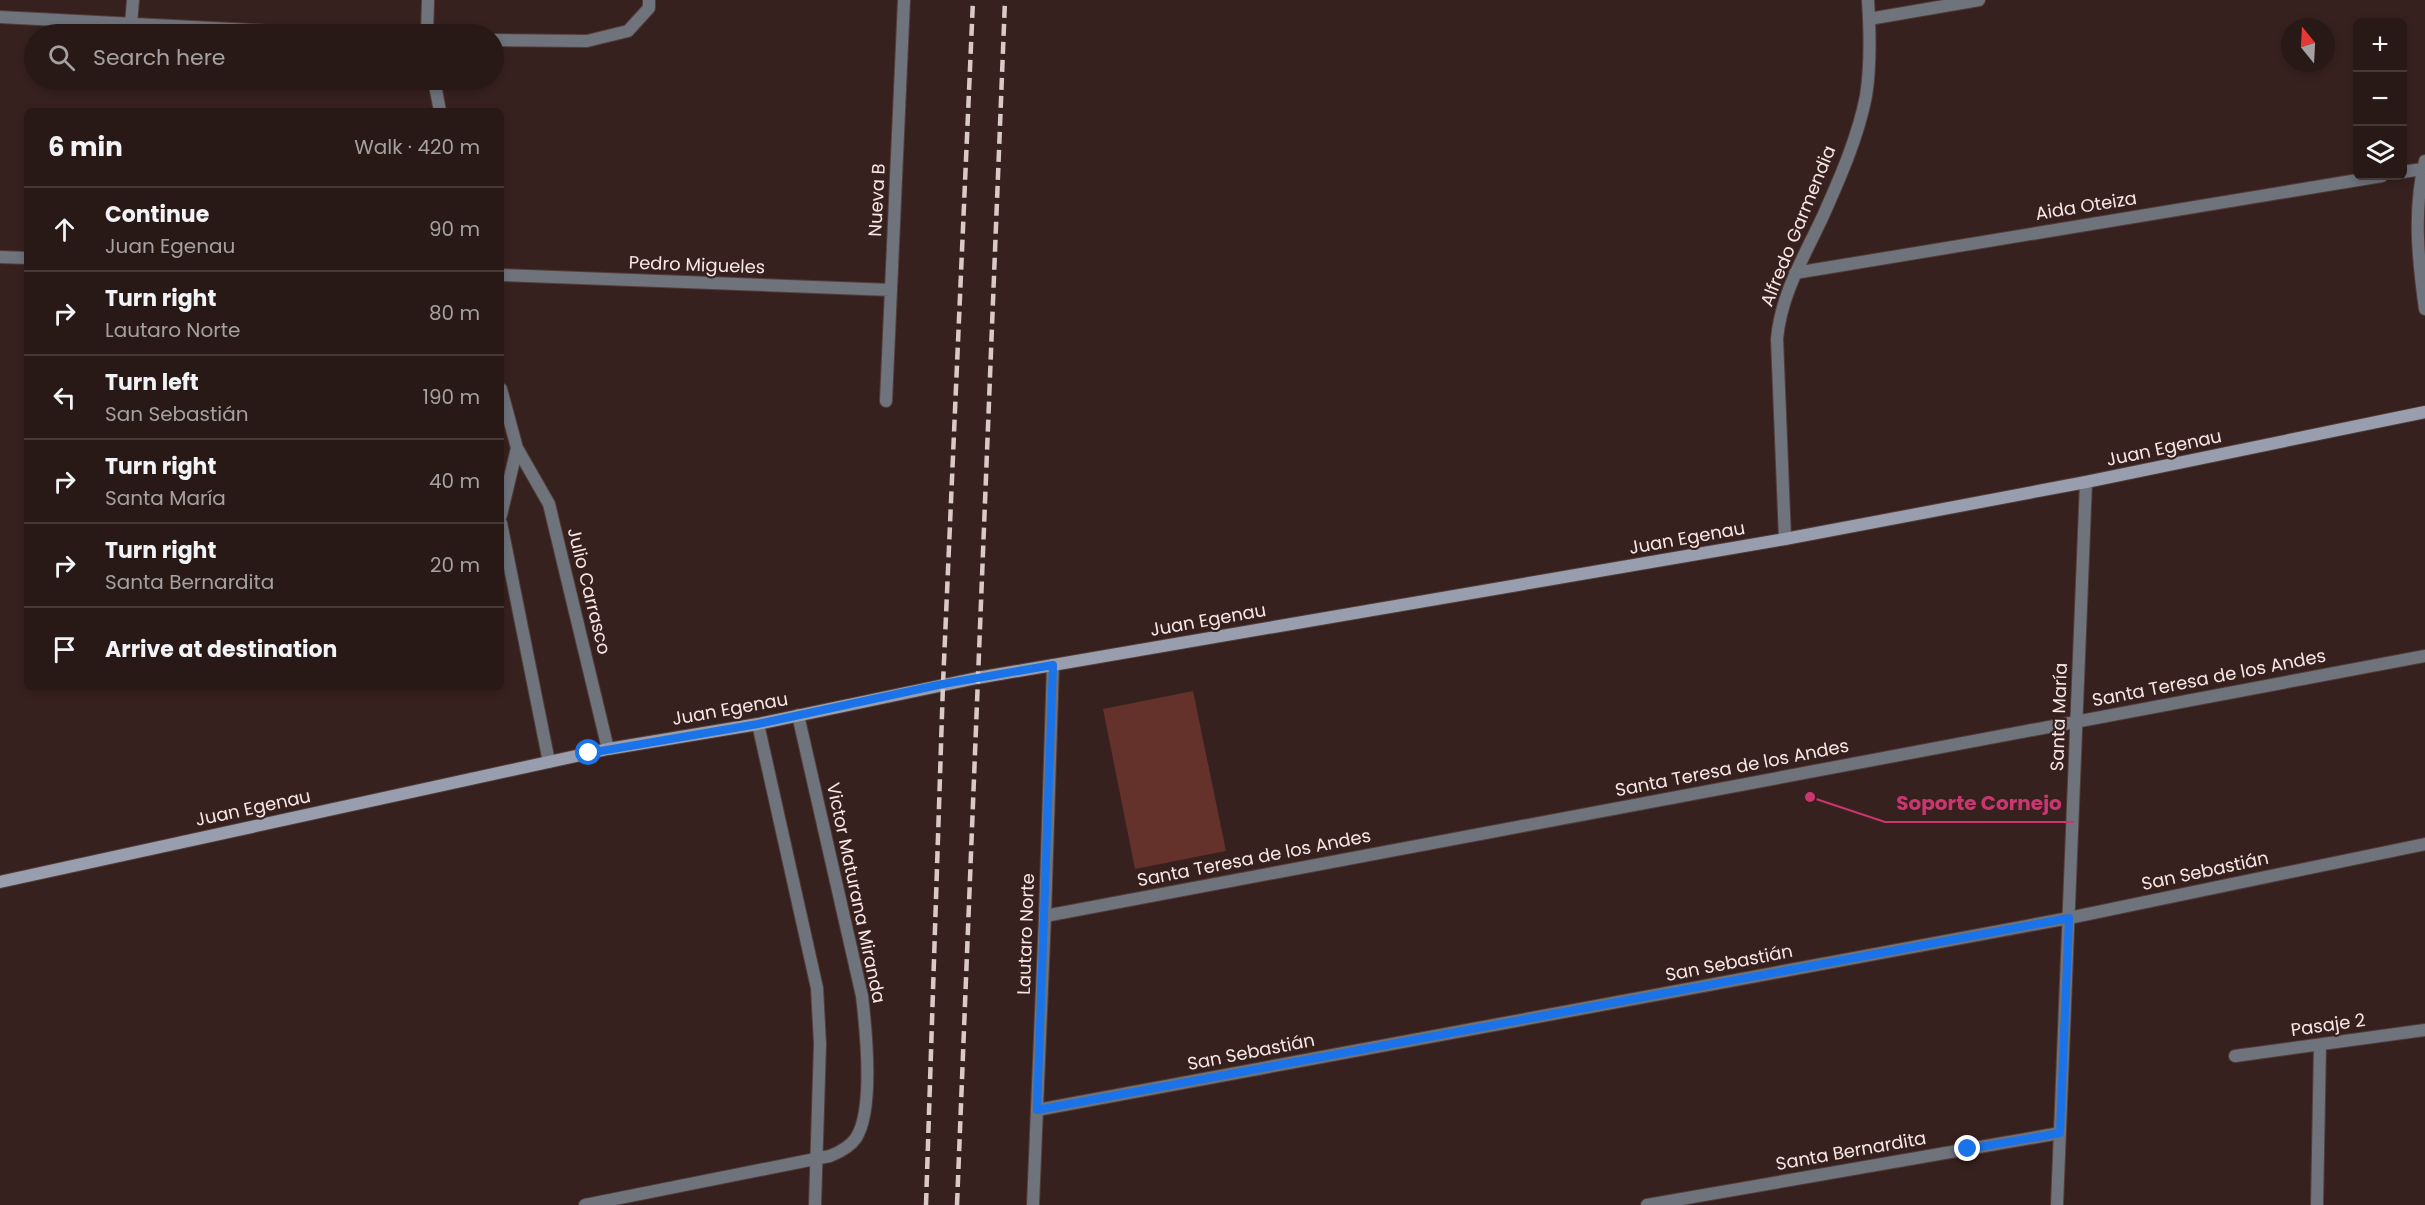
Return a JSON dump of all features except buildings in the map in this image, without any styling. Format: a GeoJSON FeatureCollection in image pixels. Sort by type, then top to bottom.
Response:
{"type":"FeatureCollection","features":[{"type":"Feature","properties":{"kind":"main road","name":"Juan Egenau"},"geometry":{"type":"LineString","coordinates":[[0,882],[609,749],[758,724],[943,684],[1785,539],[2086,482],[2425,412]]}},
{"type":"Feature","properties":{"kind":"street"},"geometry":{"type":"LineString","coordinates":[[0,17],[131,24],[133,0]]}},
{"type":"Feature","properties":{"kind":"street"},"geometry":{"type":"LineString","coordinates":[[427,24],[428,0]]}},
{"type":"Feature","properties":{"kind":"street"},"geometry":{"type":"LineString","coordinates":[[504,40],[587,41],[628,31],[649,8],[649,0]]}},
{"type":"Feature","properties":{"kind":"street","name":"Nueva B"},"geometry":{"type":"LineString","coordinates":[[886,401],[904,0]]}},
{"type":"Feature","properties":{"kind":"street","name":"Alfredo Garmendia"},"geometry":{"type":"LineString","coordinates":[[1785,539],[1777,339],[1779,319],[1785,296],[1839,180],[1855,136],[1866,96],[1869,63],[1868,0]]}},
{"type":"Feature","properties":{"kind":"street"},"geometry":{"type":"LineString","coordinates":[[1869,19],[1979,0]]}},
{"type":"Feature","properties":{"kind":"street"},"geometry":{"type":"LineString","coordinates":[[436,90],[439,108]]}},
{"type":"Feature","properties":{"kind":"street"},"geometry":{"type":"LineString","coordinates":[[2407,171],[2424,165],[2417,212],[2417,245],[2425,309]]}},
{"type":"Feature","properties":{"kind":"street","name":"Aida Oteiza"},"geometry":{"type":"LineString","coordinates":[[1796,273],[2358,180]]}},
{"type":"Feature","properties":{"kind":"street"},"geometry":{"type":"LineString","coordinates":[[0,256],[24,258]]}},
{"type":"Feature","properties":{"kind":"street","name":"Pedro Migueles"},"geometry":{"type":"LineString","coordinates":[[504,275],[891,290]]}},
{"type":"Feature","properties":{"kind":"street","name":"Julio Carrasco"},"geometry":{"type":"LineString","coordinates":[[504,400],[517,448],[549,504],[609,749]]}},
{"type":"Feature","properties":{"kind":"street","name":"Julio Carrasco"},"geometry":{"type":"LineString","coordinates":[[504,503],[517,448]]}},
{"type":"Feature","properties":{"kind":"street","name":"Santa María"},"geometry":{"type":"LineString","coordinates":[[2057,1205],[2086,482]]}},
{"type":"Feature","properties":{"kind":"street"},"geometry":{"type":"LineString","coordinates":[[504,538],[549,762]]}},
{"type":"Feature","properties":{"kind":"street","name":"Santa Teresa de los Andes"},"geometry":{"type":"LineString","coordinates":[[1046,916],[2425,656]]}},
{"type":"Feature","properties":{"kind":"street","name":"Lautaro Norte"},"geometry":{"type":"LineString","coordinates":[[1033,1205],[1046,916],[1053,665]]}},
{"type":"Feature","properties":{"kind":"street","name":"Victor Maturana Miranda"},"geometry":{"type":"LineString","coordinates":[[585,1205],[830,1156],[844,1150],[855,1140],[862,1127],[865,1113],[866,1038],[862,996],[798,716]]}},
{"type":"Feature","properties":{"kind":"street"},"geometry":{"type":"LineString","coordinates":[[758,724],[817,988],[820,1044],[815,1205]]}},
{"type":"Feature","properties":{"kind":"street","name":"San Sebastián"},"geometry":{"type":"LineString","coordinates":[[1037,1110],[2069,918],[2425,844]]}},
{"type":"Feature","properties":{"kind":"street","name":"Pasaje 2"},"geometry":{"type":"LineString","coordinates":[[2235,1056],[2425,1030]]}},
{"type":"Feature","properties":{"kind":"street"},"geometry":{"type":"LineString","coordinates":[[2317,1205],[2320,1045]]}},
{"type":"Feature","properties":{"kind":"street","name":"Santa Bernardita"},"geometry":{"type":"LineString","coordinates":[[1647,1205],[2060,1133]]}},
{"type":"Feature","properties":{"kind":"shaded area"},"geometry":{"type":"Polygon","coordinates":[[[1193,691],[1226,851],[1135,869],[1103,709],[1193,691]]]}},
{"type":"Feature","properties":{"kind":"railway"},"geometry":{"type":"LineString","coordinates":[[926,1205],[943,684],[973,0]]}},
{"type":"Feature","properties":{"kind":"railway"},"geometry":{"type":"LineString","coordinates":[[957,1205],[1005,0]]}},
{"type":"Feature","properties":{"kind":"place","name":"Soporte Cornejo"},"geometry":{"type":"Point","coordinates":[1810,797]}},
{"type":"Feature","properties":{"kind":"route"},"geometry":{"type":"LineString","coordinates":[[589,753],[758,724],[943,684],[1053,665],[1046,916],[1037,1110],[2069,918],[2060,1133],[1968,1149]]}}]}
